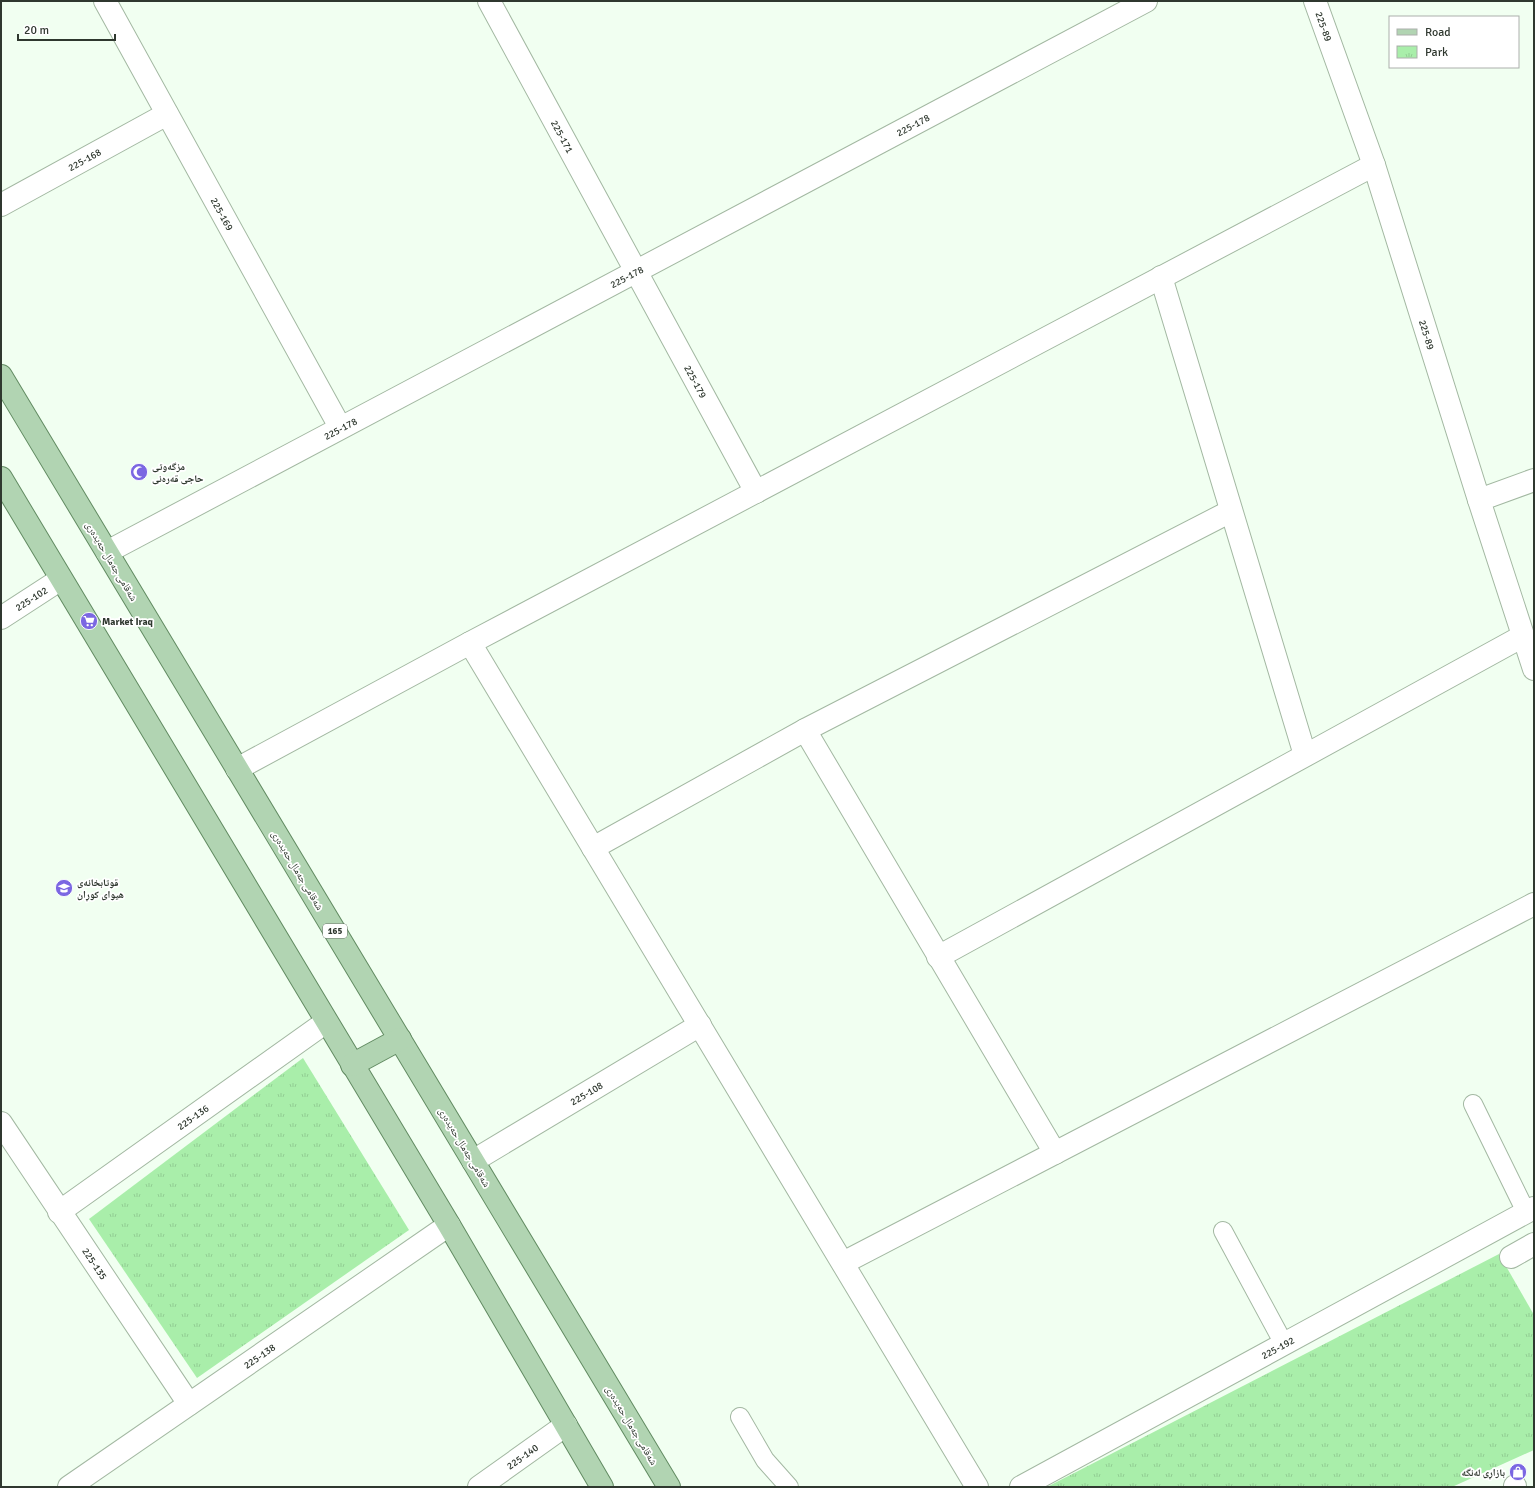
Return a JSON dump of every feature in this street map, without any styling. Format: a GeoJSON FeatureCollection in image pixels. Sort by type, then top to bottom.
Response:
{"type":"FeatureCollection","features":[{"type":"Feature","properties":{"kind":"main road","name":"شەقامی جەمال حەیدەری"},"geometry":{"type":"LineString","coordinates":[[1,376],[668,1487]]}},
{"type":"Feature","properties":{"kind":"main road"},"geometry":{"type":"LineString","coordinates":[[1,478],[448,1225],[602,1487]]}},
{"type":"Feature","properties":{"kind":"main road"},"geometry":{"type":"LineString","coordinates":[[352,1065],[400,1039]]}},
{"type":"Feature","properties":{"kind":"street","name":"225-169"},"geometry":{"type":"LineString","coordinates":[[105,1],[340,427]]}},
{"type":"Feature","properties":{"kind":"street","name":"225-171"},"geometry":{"type":"LineString","coordinates":[[489,1],[636,271]]}},
{"type":"Feature","properties":{"kind":"street","name":"225-178"},"geometry":{"type":"LineString","coordinates":[[107,552],[340,427],[1146,1]]}},
{"type":"Feature","properties":{"kind":"street","name":"225-89"},"geometry":{"type":"LineString","coordinates":[[1314,1],[1374,165],[1479,500],[1534,669]]}},
{"type":"Feature","properties":{"kind":"street","name":"225-168"},"geometry":{"type":"LineString","coordinates":[[1,205],[167,114]]}},
{"type":"Feature","properties":{"kind":"street"},"geometry":{"type":"LineString","coordinates":[[237,769],[470,643],[1374,165]]}},
{"type":"Feature","properties":{"kind":"street","name":"225-179"},"geometry":{"type":"LineString","coordinates":[[636,271],[756,492]]}},
{"type":"Feature","properties":{"kind":"street"},"geometry":{"type":"LineString","coordinates":[[1161,277],[1305,755]]}},
{"type":"Feature","properties":{"kind":"street"},"geometry":{"type":"LineString","coordinates":[[1479,500],[1534,480]]}},
{"type":"Feature","properties":{"kind":"street"},"geometry":{"type":"LineString","coordinates":[[593,848],[805,730],[1231,511]]}},
{"type":"Feature","properties":{"kind":"street","name":"225-102"},"geometry":{"type":"LineString","coordinates":[[1,618],[61,579]]}},
{"type":"Feature","properties":{"kind":"street"},"geometry":{"type":"LineString","coordinates":[[938,957],[1523,636]]}},
{"type":"Feature","properties":{"kind":"street"},"geometry":{"type":"LineString","coordinates":[[470,643],[977,1487]]}},
{"type":"Feature","properties":{"kind":"street"},"geometry":{"type":"LineString","coordinates":[[805,730],[1055,1153]]}},
{"type":"Feature","properties":{"kind":"street"},"geometry":{"type":"LineString","coordinates":[[843,1263],[1534,904]]}},
{"type":"Feature","properties":{"kind":"street","name":"225-136"},"geometry":{"type":"LineString","coordinates":[[59,1212],[326,1022]]}},
{"type":"Feature","properties":{"kind":"street","name":"225-108"},"geometry":{"type":"LineString","coordinates":[[473,1161],[700,1025]]}},
{"type":"Feature","properties":{"kind":"street","name":"225-135"},"geometry":{"type":"LineString","coordinates":[[1,1124],[189,1404]]}},
{"type":"Feature","properties":{"kind":"street","name":"225-192"},"geometry":{"type":"LineString","coordinates":[[1021,1487],[1530,1210]]}},
{"type":"Feature","properties":{"kind":"street","name":"225-138"},"geometry":{"type":"LineString","coordinates":[[69,1487],[448,1225]]}},
{"type":"Feature","properties":{"kind":"street"},"geometry":{"type":"LineString","coordinates":[[1511,1257],[1534,1244]]}},
{"type":"Feature","properties":{"kind":"street","name":"225-140"},"geometry":{"type":"LineString","coordinates":[[479,1487],[566,1425]]}},
{"type":"Feature","properties":{"kind":"lane"},"geometry":{"type":"LineString","coordinates":[[1473,1104],[1530,1210]]}},
{"type":"Feature","properties":{"kind":"lane"},"geometry":{"type":"LineString","coordinates":[[1223,1231],[1284,1344]]}},
{"type":"Feature","properties":{"kind":"lane"},"geometry":{"type":"LineString","coordinates":[[740,1417],[764,1460],[789,1487]]}},
{"type":"Feature","properties":{"kind":"green space"},"geometry":{"type":"Polygon","coordinates":[[[303,1058],[409,1230],[197,1378],[89,1219],[303,1058]]]}},
{"type":"Feature","properties":{"kind":"green space"},"geometry":{"type":"Polygon","coordinates":[[[1499,1254],[1534,1315],[1534,1450],[1452,1487],[1047,1487],[1499,1254]]]}},
{"type":"Feature","properties":{"kind":"place","name":"مزگەوتی حاجی قەرەنی"},"geometry":{"type":"Point","coordinates":[139,472]}},
{"type":"Feature","properties":{"kind":"place","name":"Market Iraq"},"geometry":{"type":"Point","coordinates":[89,621]}},
{"type":"Feature","properties":{"kind":"place","name":"قوتابخانەی هیوای کوڕان"},"geometry":{"type":"Point","coordinates":[64,888]}},
{"type":"Feature","properties":{"kind":"place","name":"بازاڕی لەنگە"},"geometry":{"type":"Point","coordinates":[1518,1472]}}]}
